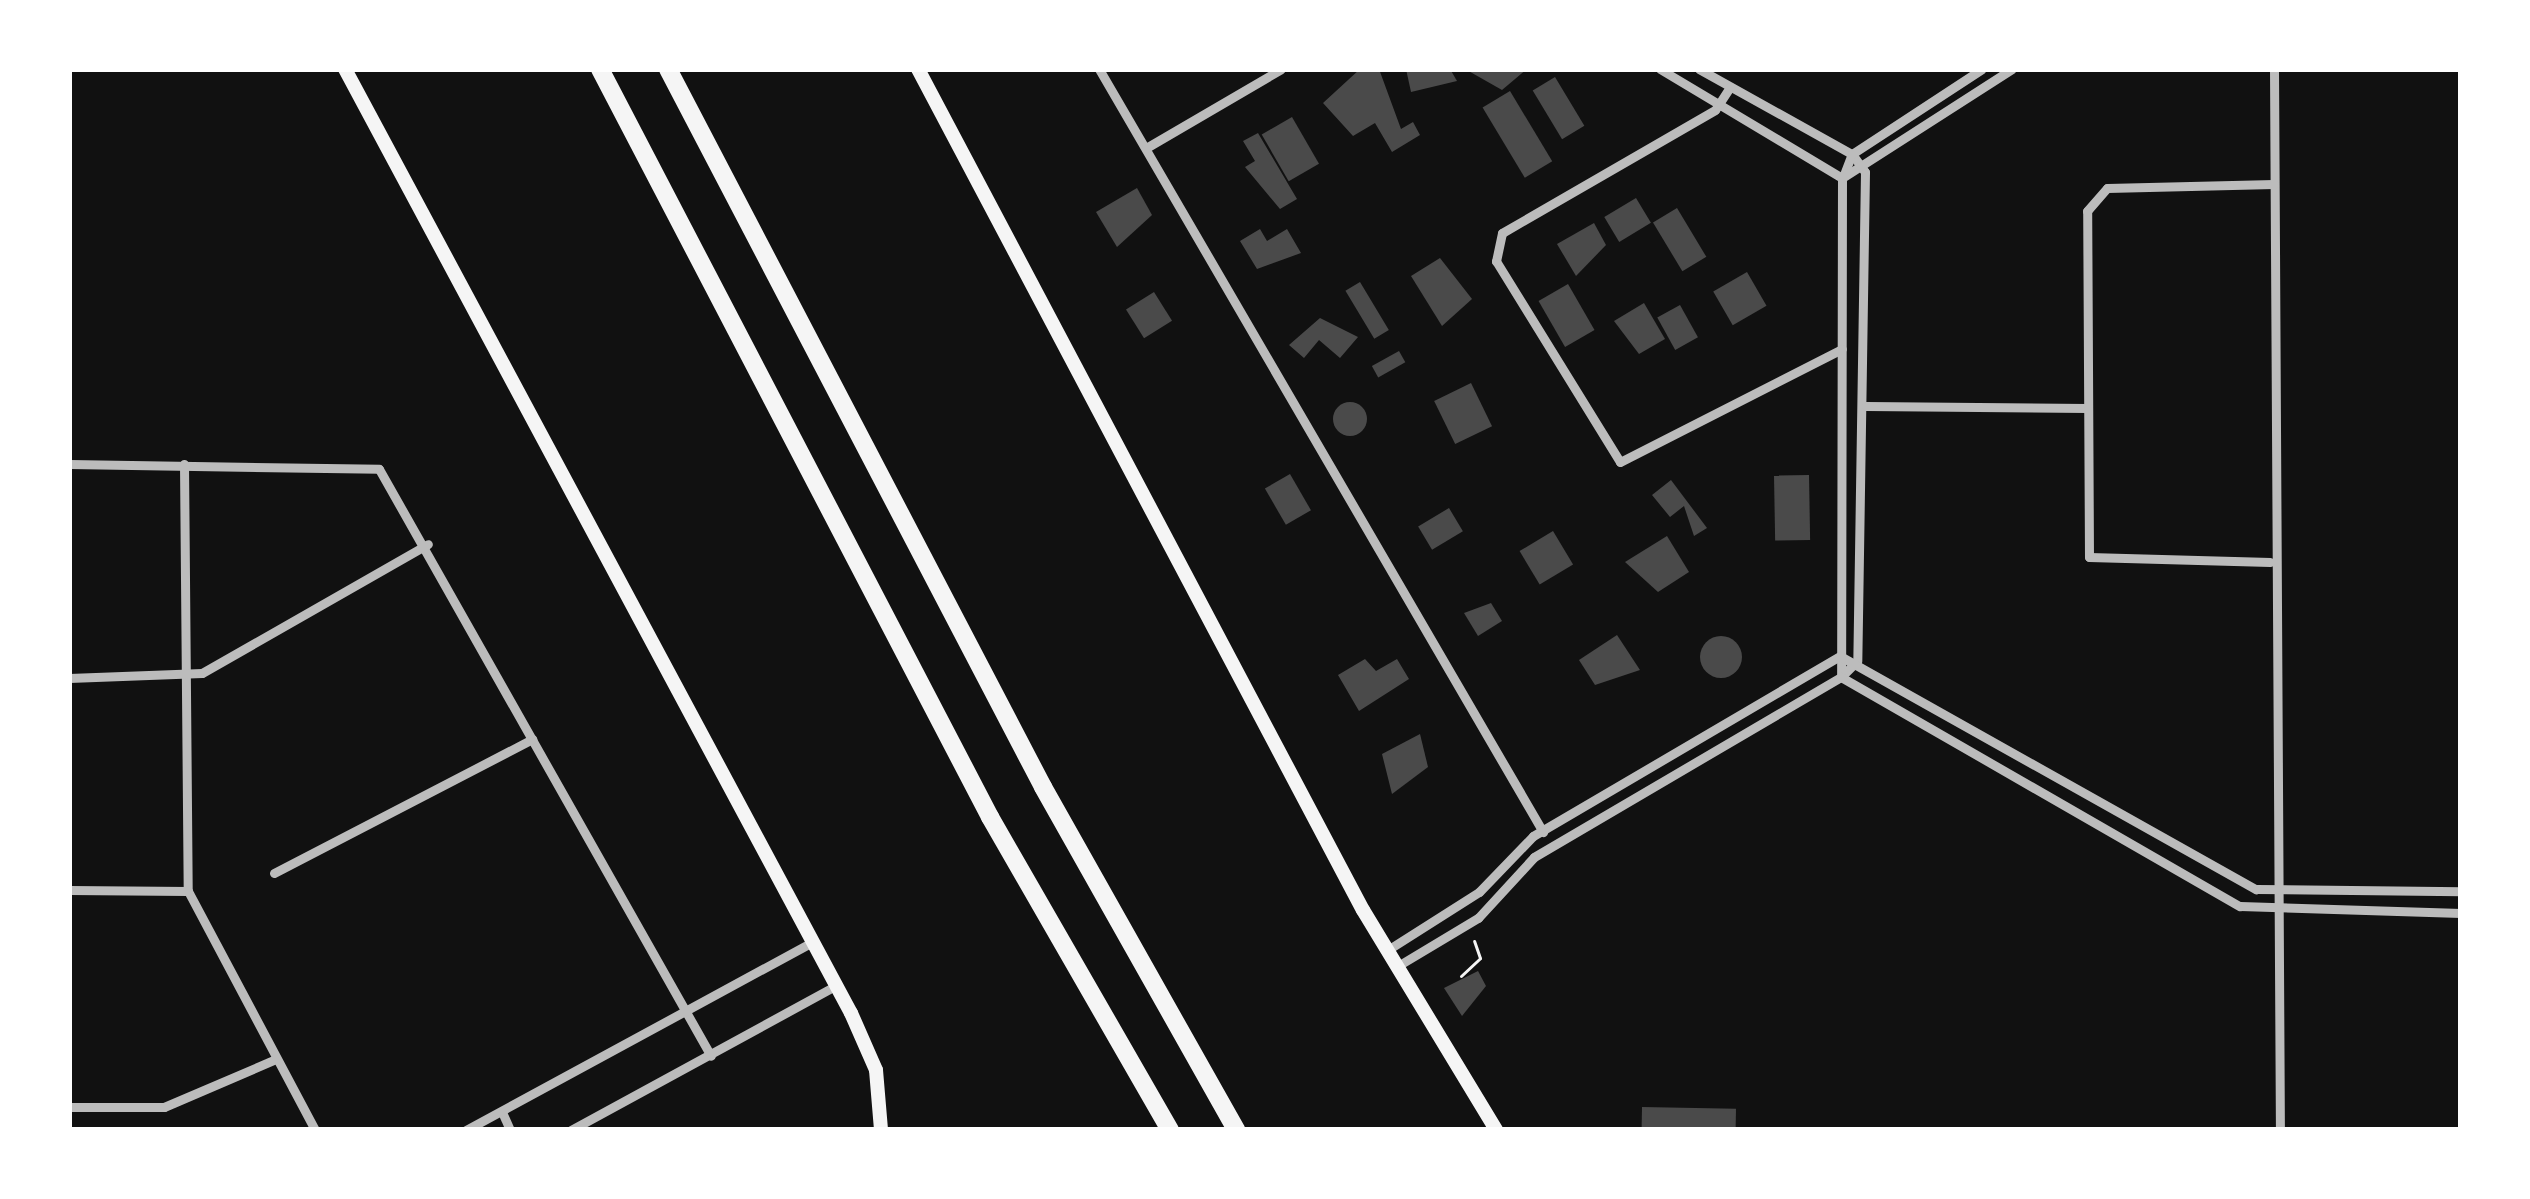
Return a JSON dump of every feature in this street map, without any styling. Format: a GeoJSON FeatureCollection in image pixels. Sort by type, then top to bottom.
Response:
{"type":"FeatureCollection","features":[{"type":"Feature","properties":{"kind":"highway"},"geometry":{"type":"LineString","coordinates":[[600,69],[990,817],[1170,1130]]}},
{"type":"Feature","properties":{"kind":"highway"},"geometry":{"type":"LineString","coordinates":[[668,69],[1043,787],[1236,1130]]}},
{"type":"Feature","properties":{"kind":"main road"},"geometry":{"type":"LineString","coordinates":[[345,69],[835,986],[876,1070],[881,1130]]}},
{"type":"Feature","properties":{"kind":"main road"},"geometry":{"type":"LineString","coordinates":[[918,69],[1386,951],[1496,1130]]}},
{"type":"Feature","properties":{"kind":"street"},"geometry":{"type":"LineString","coordinates":[[1099,69],[1551,847]]}},
{"type":"Feature","properties":{"kind":"street"},"geometry":{"type":"LineString","coordinates":[[1146,148],[1281,69]]}},
{"type":"Feature","properties":{"kind":"street"},"geometry":{"type":"LineString","coordinates":[[1660,69],[1842,178],[1865,172],[2012,69]]}},
{"type":"Feature","properties":{"kind":"street"},"geometry":{"type":"LineString","coordinates":[[1396,968],[1465,926],[1551,847],[1841,677],[1857,661],[1866,406],[1865,172],[1852,154],[1699,69]]}},
{"type":"Feature","properties":{"kind":"street"},"geometry":{"type":"LineString","coordinates":[[1841,677],[1842,178],[1852,154],[1982,69]]}},
{"type":"Feature","properties":{"kind":"street"},"geometry":{"type":"LineString","coordinates":[[2274,69],[2270,562],[2272,913],[2280,1130]]}},
{"type":"Feature","properties":{"kind":"street"},"geometry":{"type":"LineString","coordinates":[[1730,87],[1722,103],[1502,232],[1496,261],[1620,462],[1842,349]]}},
{"type":"Feature","properties":{"kind":"street"},"geometry":{"type":"LineString","coordinates":[[2270,562],[2089,556],[2088,201],[2107,188],[2274,184]]}},
{"type":"Feature","properties":{"kind":"street"},"geometry":{"type":"LineString","coordinates":[[1866,406],[2087,408]]}},
{"type":"Feature","properties":{"kind":"street"},"geometry":{"type":"LineString","coordinates":[[1842,427],[1865,428]]}},
{"type":"Feature","properties":{"kind":"street"},"geometry":{"type":"LineString","coordinates":[[69,464],[380,470],[428,544],[711,1055]]}},
{"type":"Feature","properties":{"kind":"street"},"geometry":{"type":"LineString","coordinates":[[184,464],[188,891],[315,1130]]}},
{"type":"Feature","properties":{"kind":"street"},"geometry":{"type":"LineString","coordinates":[[69,678],[186,677],[428,544]]}},
{"type":"Feature","properties":{"kind":"street"},"geometry":{"type":"LineString","coordinates":[[1386,951],[1480,892],[1542,831],[1840,656],[1857,661],[2272,892],[2461,891]]}},
{"type":"Feature","properties":{"kind":"street"},"geometry":{"type":"LineString","coordinates":[[1841,677],[2240,906],[2272,913],[2461,913]]}},
{"type":"Feature","properties":{"kind":"street"},"geometry":{"type":"LineString","coordinates":[[274,873],[532,739]]}},
{"type":"Feature","properties":{"kind":"street"},"geometry":{"type":"LineString","coordinates":[[69,890],[188,891]]}},
{"type":"Feature","properties":{"kind":"street"},"geometry":{"type":"LineString","coordinates":[[466,1130],[811,943]]}},
{"type":"Feature","properties":{"kind":"street"},"geometry":{"type":"LineString","coordinates":[[571,1130],[835,986]]}},
{"type":"Feature","properties":{"kind":"street"},"geometry":{"type":"LineString","coordinates":[[69,1107],[164,1107],[276,1059]]}},
{"type":"Feature","properties":{"kind":"street"},"geometry":{"type":"LineString","coordinates":[[502,1112],[510,1130]]}},
{"type":"Feature","properties":{"kind":"path"},"geometry":{"type":"LineString","coordinates":[[1461,976],[1480,958],[1465,926]]}},
{"type":"Feature","properties":{"kind":"building"},"geometry":{"type":"Polygon","coordinates":[[[1360,69],[1379,69],[1401,129],[1413,122],[1420,135],[1392,152],[1375,123],[1353,136],[1323,103],[1360,69]]]}},
{"type":"Feature","properties":{"kind":"building"},"geometry":{"type":"Polygon","coordinates":[[[1406,69],[1450,69],[1457,81],[1411,92],[1406,69]]]}},
{"type":"Feature","properties":{"kind":"building"},"geometry":{"type":"Polygon","coordinates":[[[1465,69],[1527,69],[1502,90],[1465,69]]]}},
{"type":"Feature","properties":{"kind":"building"},"geometry":{"type":"Polygon","coordinates":[[[1555,77],[1584,126],[1562,139],[1533,90],[1555,77]]]}},
{"type":"Feature","properties":{"kind":"building"},"geometry":{"type":"Polygon","coordinates":[[[1510,91],[1552,161],[1525,178],[1483,107],[1510,91]]]}},
{"type":"Feature","properties":{"kind":"building"},"geometry":{"type":"Polygon","coordinates":[[[1292,117],[1319,164],[1289,181],[1262,134],[1292,117]]]}},
{"type":"Feature","properties":{"kind":"building"},"geometry":{"type":"Polygon","coordinates":[[[1258,133],[1297,199],[1280,209],[1245,167],[1255,161],[1243,141],[1258,133]]]}},
{"type":"Feature","properties":{"kind":"building"},"geometry":{"type":"Polygon","coordinates":[[[1137,188],[1152,215],[1117,247],[1096,212],[1137,188]]]}},
{"type":"Feature","properties":{"kind":"building"},"geometry":{"type":"Polygon","coordinates":[[[1636,198],[1651,223],[1619,242],[1604,217],[1636,198]]]}},
{"type":"Feature","properties":{"kind":"building"},"geometry":{"type":"Polygon","coordinates":[[[1677,208],[1706,257],[1682,271],[1653,222],[1677,208]]]}},
{"type":"Feature","properties":{"kind":"building"},"geometry":{"type":"Polygon","coordinates":[[[1594,223],[1606,245],[1576,276],[1557,244],[1594,223]]]}},
{"type":"Feature","properties":{"kind":"building"},"geometry":{"type":"Polygon","coordinates":[[[1260,229],[1267,241],[1287,229],[1301,253],[1257,269],[1240,241],[1260,229]]]}},
{"type":"Feature","properties":{"kind":"building"},"geometry":{"type":"Polygon","coordinates":[[[1440,258],[1472,299],[1442,326],[1411,276],[1440,258]]]}},
{"type":"Feature","properties":{"kind":"building"},"geometry":{"type":"Polygon","coordinates":[[[1747,272],[1766,306],[1733,325],[1713,292],[1747,272]]]}},
{"type":"Feature","properties":{"kind":"building"},"geometry":{"type":"Polygon","coordinates":[[[1360,282],[1389,330],[1374,339],[1345,291],[1360,282]]]}},
{"type":"Feature","properties":{"kind":"building"},"geometry":{"type":"Polygon","coordinates":[[[1568,284],[1594,330],[1565,347],[1539,301],[1568,284]]]}},
{"type":"Feature","properties":{"kind":"building"},"geometry":{"type":"Polygon","coordinates":[[[1154,292],[1172,321],[1144,338],[1126,309],[1154,292]]]}},
{"type":"Feature","properties":{"kind":"building"},"geometry":{"type":"Polygon","coordinates":[[[1644,303],[1665,339],[1639,354],[1614,321],[1644,303]]]}},
{"type":"Feature","properties":{"kind":"building"},"geometry":{"type":"Polygon","coordinates":[[[1680,305],[1698,337],[1675,350],[1657,318],[1680,305]]]}},
{"type":"Feature","properties":{"kind":"building"},"geometry":{"type":"Polygon","coordinates":[[[1320,318],[1358,337],[1340,358],[1319,340],[1304,358],[1289,345],[1320,318]]]}},
{"type":"Feature","properties":{"kind":"building"},"geometry":{"type":"Polygon","coordinates":[[[1399,351],[1405,362],[1378,377],[1372,366],[1399,351]]]}},
{"type":"Feature","properties":{"kind":"building"},"geometry":{"type":"Polygon","coordinates":[[[1471,383],[1492,426],[1455,444],[1434,401],[1471,383]]]}},
{"type":"Feature","properties":{"kind":"building"},"geometry":{"type":"Polygon","coordinates":[[[1350,402],[1362,407],[1367,419],[1362,431],[1350,436],[1338,431],[1333,419],[1338,407],[1350,402]]]}},
{"type":"Feature","properties":{"kind":"building"},"geometry":{"type":"Polygon","coordinates":[[[1290,474],[1311,510],[1286,525],[1265,488],[1290,474]]]}},
{"type":"Feature","properties":{"kind":"building"},"geometry":{"type":"Polygon","coordinates":[[[1809,475],[1810,540],[1775,541],[1774,476],[1809,475]]]}},
{"type":"Feature","properties":{"kind":"building"},"geometry":{"type":"Polygon","coordinates":[[[1671,480],[1707,528],[1694,536],[1684,506],[1670,517],[1652,495],[1671,480]]]}},
{"type":"Feature","properties":{"kind":"building"},"geometry":{"type":"Polygon","coordinates":[[[1449,508],[1463,531],[1432,550],[1418,527],[1449,508]]]}},
{"type":"Feature","properties":{"kind":"building"},"geometry":{"type":"Polygon","coordinates":[[[1553,531],[1573,564],[1540,585],[1520,551],[1553,531]]]}},
{"type":"Feature","properties":{"kind":"building"},"geometry":{"type":"Polygon","coordinates":[[[1667,536],[1689,572],[1658,592],[1625,562],[1667,536]]]}},
{"type":"Feature","properties":{"kind":"building"},"geometry":{"type":"Polygon","coordinates":[[[1491,603],[1502,621],[1478,636],[1464,613],[1491,603]]]}},
{"type":"Feature","properties":{"kind":"building"},"geometry":{"type":"Polygon","coordinates":[[[1617,635],[1640,670],[1595,685],[1579,660],[1617,635]]]}},
{"type":"Feature","properties":{"kind":"building"},"geometry":{"type":"Polygon","coordinates":[[[1721,636],[1736,642],[1742,657],[1736,672],[1721,678],[1706,672],[1700,657],[1706,642],[1721,636]]]}},
{"type":"Feature","properties":{"kind":"building"},"geometry":{"type":"Polygon","coordinates":[[[1365,659],[1376,671],[1397,659],[1409,679],[1359,711],[1338,675],[1365,659]]]}},
{"type":"Feature","properties":{"kind":"building"},"geometry":{"type":"Polygon","coordinates":[[[1420,734],[1428,767],[1392,794],[1382,754],[1420,734]]]}},
{"type":"Feature","properties":{"kind":"building"},"geometry":{"type":"Polygon","coordinates":[[[1478,971],[1486,986],[1462,1016],[1444,988],[1478,971]]]}},
{"type":"Feature","properties":{"kind":"building"},"geometry":{"type":"Polygon","coordinates":[[[1642,1107],[1736,1109],[1736,1130],[1642,1130],[1642,1107]]]}}]}
